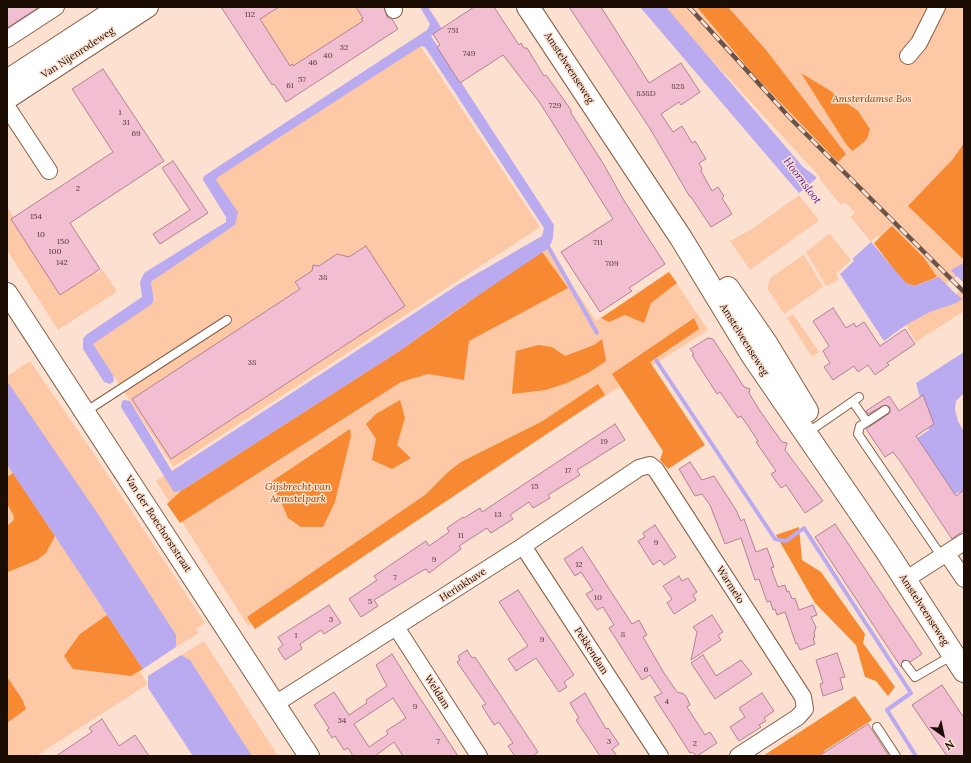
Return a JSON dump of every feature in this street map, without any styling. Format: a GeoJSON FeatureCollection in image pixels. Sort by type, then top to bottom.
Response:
{"type":"FeatureCollection","features":[{"type":"Feature","properties":{"kind":"main road","name":"Amstelveenseweg"},"geometry":{"type":"LineString","coordinates":[[528,7],[681,238],[752,355],[811,430],[910,577],[960,657]]}},
{"type":"Feature","properties":{"kind":"main road","name":"Amstelveenseweg"},"geometry":{"type":"LineString","coordinates":[[543,7],[689,234],[766,343],[811,430]]}},
{"type":"Feature","properties":{"kind":"street"},"geometry":{"type":"LineString","coordinates":[[7,39],[56,7]]}},
{"type":"Feature","properties":{"kind":"street","name":"Van Nijenrodeweg"},"geometry":{"type":"LineString","coordinates":[[7,80],[119,7]]}},
{"type":"Feature","properties":{"kind":"street","name":"Van Nijenrodeweg"},"geometry":{"type":"LineString","coordinates":[[7,99],[148,7]]}},
{"type":"Feature","properties":{"kind":"street"},"geometry":{"type":"LineString","coordinates":[[908,56],[919,43],[937,7]]}},
{"type":"Feature","properties":{"kind":"street"},"geometry":{"type":"LineString","coordinates":[[7,107],[49,171]]}},
{"type":"Feature","properties":{"kind":"street","name":"Van der Boechorststraat"},"geometry":{"type":"LineString","coordinates":[[7,293],[309,756]]}},
{"type":"Feature","properties":{"kind":"street","name":"Herinkhave"},"geometry":{"type":"LineString","coordinates":[[275,704],[523,546],[639,468],[650,465]]}},
{"type":"Feature","properties":{"kind":"street","name":"Warmelo"},"geometry":{"type":"LineString","coordinates":[[650,465],[656,470],[803,698],[805,709],[798,717],[738,756]]}},
{"type":"Feature","properties":{"kind":"street"},"geometry":{"type":"LineString","coordinates":[[910,577],[964,542]]}},
{"type":"Feature","properties":{"kind":"street","name":"Pekkendam"},"geometry":{"type":"LineString","coordinates":[[523,546],[660,756]]}},
{"type":"Feature","properties":{"kind":"street"},"geometry":{"type":"LineString","coordinates":[[945,555],[964,579]]}},
{"type":"Feature","properties":{"kind":"street","name":"Weldam"},"geometry":{"type":"LineString","coordinates":[[396,627],[479,756]]}},
{"type":"Feature","properties":{"kind":"lane"},"geometry":{"type":"LineString","coordinates":[[85,412],[227,320]]}},
{"type":"Feature","properties":{"kind":"lane"},"geometry":{"type":"LineString","coordinates":[[811,430],[856,400],[866,422]]}},
{"type":"Feature","properties":{"kind":"lane"},"geometry":{"type":"LineString","coordinates":[[885,410],[860,426],[858,434],[945,555]]}},
{"type":"Feature","properties":{"kind":"lane"},"geometry":{"type":"LineString","coordinates":[[906,665],[915,677],[960,657]]}},
{"type":"Feature","properties":{"kind":"lane"},"geometry":{"type":"LineString","coordinates":[[877,727],[896,756]]}},
{"type":"Feature","properties":{"kind":"green space"},"geometry":{"type":"Polygon","coordinates":[[[279,7],[356,7],[363,18],[361,19],[363,21],[293,66],[292,64],[290,66],[260,19],[279,7]]]}},
{"type":"Feature","properties":{"kind":"green space","name":"Amsterdamse Bos"},"geometry":{"type":"Polygon","coordinates":[[[663,7],[964,7],[964,311],[916,342],[906,325],[930,312],[949,305],[878,235],[836,274],[839,280],[826,286],[806,252],[855,213],[845,202],[750,270],[730,241],[752,229],[798,196],[820,177],[663,7]]]}},
{"type":"Feature","properties":{"kind":"green space"},"geometry":{"type":"Polygon","coordinates":[[[697,7],[728,7],[766,50],[846,154],[838,162],[754,75],[697,7]]]}},
{"type":"Feature","properties":{"kind":"green space"},"geometry":{"type":"Polygon","coordinates":[[[419,44],[540,227],[173,467],[93,344],[94,340],[156,299],[146,283],[234,226],[206,184],[419,44]]]}},
{"type":"Feature","properties":{"kind":"green space"},"geometry":{"type":"Polygon","coordinates":[[[801,73],[829,90],[858,111],[870,129],[867,139],[858,147],[852,151],[846,144],[801,73]]]}},
{"type":"Feature","properties":{"kind":"green space"},"geometry":{"type":"Polygon","coordinates":[[[964,143],[964,260],[908,206],[953,159],[964,143]]]}},
{"type":"Feature","properties":{"kind":"green space"},"geometry":{"type":"Polygon","coordinates":[[[7,207],[61,289],[93,268],[97,274],[102,269],[116,290],[115,293],[58,330],[7,250],[7,207]]]}},
{"type":"Feature","properties":{"kind":"green space"},"geometry":{"type":"Polygon","coordinates":[[[892,226],[924,258],[937,277],[914,286],[901,279],[874,243],[892,226]]]}},
{"type":"Feature","properties":{"kind":"green space","name":"Gijsbrecht van Aemstelpark"},"geometry":{"type":"Polygon","coordinates":[[[540,237],[596,321],[669,272],[708,330],[248,626],[156,481],[540,237]]]}},
{"type":"Feature","properties":{"kind":"green space"},"geometry":{"type":"Polygon","coordinates":[[[538,253],[543,253],[568,288],[469,341],[464,380],[428,374],[401,382],[180,523],[167,504],[181,491],[401,350],[538,253]]]}},
{"type":"Feature","properties":{"kind":"green space"},"geometry":{"type":"Polygon","coordinates":[[[804,255],[823,287],[784,314],[767,288],[771,277],[804,255]]]}},
{"type":"Feature","properties":{"kind":"green space"},"geometry":{"type":"Polygon","coordinates":[[[669,272],[677,283],[651,303],[644,323],[625,315],[609,322],[601,318],[669,272]]]}},
{"type":"Feature","properties":{"kind":"green space"},"geometry":{"type":"Polygon","coordinates":[[[793,314],[819,352],[812,357],[787,318],[793,314]]]}},
{"type":"Feature","properties":{"kind":"green space"},"geometry":{"type":"Polygon","coordinates":[[[694,318],[699,329],[650,362],[705,445],[668,469],[660,460],[663,451],[612,374],[694,318]]]}},
{"type":"Feature","properties":{"kind":"green space"},"geometry":{"type":"Polygon","coordinates":[[[602,339],[606,361],[588,373],[567,383],[546,390],[512,394],[516,351],[538,345],[552,347],[565,356],[594,345],[602,339]]]}},
{"type":"Feature","properties":{"kind":"green space"},"geometry":{"type":"Polygon","coordinates":[[[30,361],[92,451],[205,623],[196,629],[199,633],[176,647],[176,643],[137,667],[148,684],[36,756],[7,756],[7,376],[30,361]]]}},
{"type":"Feature","properties":{"kind":"green space"},"geometry":{"type":"Polygon","coordinates":[[[598,384],[605,395],[255,629],[247,617],[425,495],[448,472],[461,462],[541,422],[598,384]]]}},
{"type":"Feature","properties":{"kind":"green space"},"geometry":{"type":"Polygon","coordinates":[[[400,400],[405,418],[397,445],[411,458],[392,469],[372,460],[376,439],[366,424],[376,414],[400,400]]]}},
{"type":"Feature","properties":{"kind":"green space"},"geometry":{"type":"Polygon","coordinates":[[[350,429],[351,436],[335,502],[323,527],[301,527],[288,518],[279,497],[268,484],[350,429]]]}},
{"type":"Feature","properties":{"kind":"green space"},"geometry":{"type":"Polygon","coordinates":[[[13,473],[55,536],[46,553],[37,560],[8,572],[7,526],[13,521],[14,518],[7,504],[7,477],[13,473]]]}},
{"type":"Feature","properties":{"kind":"green space"},"geometry":{"type":"Polygon","coordinates":[[[799,527],[802,560],[821,572],[865,634],[863,643],[895,687],[888,696],[876,681],[865,677],[856,645],[815,603],[776,535],[799,527]]]}},
{"type":"Feature","properties":{"kind":"green space"},"geometry":{"type":"Polygon","coordinates":[[[107,615],[143,669],[131,676],[73,669],[64,656],[80,634],[107,615]]]}},
{"type":"Feature","properties":{"kind":"green space"},"geometry":{"type":"Polygon","coordinates":[[[204,641],[278,756],[252,756],[190,660],[181,655],[204,641]]]}},
{"type":"Feature","properties":{"kind":"green space"},"geometry":{"type":"Polygon","coordinates":[[[7,677],[22,699],[26,709],[7,723],[7,677]]]}},
{"type":"Feature","properties":{"kind":"green space"},"geometry":{"type":"Polygon","coordinates":[[[855,696],[872,720],[824,751],[827,756],[763,756],[855,696]]]}},
{"type":"Feature","properties":{"kind":"water"},"geometry":{"type":"Polygon","coordinates":[[[420,7],[428,7],[442,29],[431,36],[554,225],[553,238],[549,248],[452,313],[401,350],[181,491],[174,492],[121,407],[122,401],[130,401],[172,471],[459,284],[542,236],[544,228],[425,47],[421,46],[218,177],[216,180],[238,212],[235,225],[152,281],[151,284],[154,299],[152,304],[93,344],[113,375],[114,381],[110,384],[104,382],[83,349],[83,339],[86,335],[142,297],[140,282],[144,273],[226,222],[226,217],[203,180],[204,176],[427,30],[430,24],[420,7]]]}},
{"type":"Feature","properties":{"kind":"water","name":"Hoornsloot"},"geometry":{"type":"Polygon","coordinates":[[[640,7],[666,7],[803,167],[815,176],[906,283],[914,286],[939,277],[946,284],[956,276],[951,270],[964,263],[964,288],[956,294],[962,299],[956,303],[930,312],[906,325],[884,341],[840,274],[854,261],[798,192],[640,7]]]}},
{"type":"Feature","properties":{"kind":"water"},"geometry":{"type":"Polygon","coordinates":[[[964,352],[964,393],[956,401],[955,409],[958,421],[964,432],[964,499],[959,492],[952,496],[914,440],[929,430],[916,383],[964,352]]]}},
{"type":"Feature","properties":{"kind":"water"},"geometry":{"type":"Polygon","coordinates":[[[7,381],[98,514],[176,635],[176,647],[143,669],[8,466],[7,467],[7,381]]]}},
{"type":"Feature","properties":{"kind":"water"},"geometry":{"type":"Polygon","coordinates":[[[181,655],[190,660],[252,756],[193,756],[148,688],[148,676],[181,655]]]}},
{"type":"Feature","properties":{"kind":"pier"},"geometry":{"type":"Polygon","coordinates":[[[818,177],[871,242],[851,260],[798,194],[818,177]]]}},
{"type":"Feature","properties":{"kind":"pier"},"geometry":{"type":"Polygon","coordinates":[[[957,276],[964,283],[964,288],[956,294],[946,284],[957,276]]]}},
{"type":"Feature","properties":{"kind":"building"},"geometry":{"type":"Polygon","coordinates":[[[7,7],[39,7],[7,28],[7,7]]]}},
{"type":"Feature","properties":{"kind":"building"},"geometry":{"type":"Polygon","coordinates":[[[221,7],[279,7],[260,19],[290,66],[292,64],[293,66],[363,21],[361,19],[363,18],[356,7],[384,7],[387,17],[392,19],[398,29],[286,102],[274,84],[272,85],[221,7]]]}},
{"type":"Feature","properties":{"kind":"building"},"geometry":{"type":"Polygon","coordinates":[[[474,7],[494,7],[519,45],[521,43],[524,48],[527,48],[544,76],[546,75],[571,110],[571,113],[604,165],[623,199],[665,264],[629,288],[632,291],[600,312],[561,252],[613,219],[540,103],[503,55],[460,83],[437,47],[440,45],[433,34],[474,7]]]}},
{"type":"Feature","properties":{"kind":"building"},"geometry":{"type":"Polygon","coordinates":[[[569,7],[601,7],[649,83],[681,63],[700,92],[681,105],[679,102],[661,114],[673,132],[682,126],[692,143],[695,141],[706,159],[699,163],[702,169],[701,171],[712,191],[718,187],[724,196],[722,198],[732,214],[711,227],[690,197],[649,127],[569,7]]]}},
{"type":"Feature","properties":{"kind":"building"},"geometry":{"type":"Polygon","coordinates":[[[103,69],[164,161],[70,223],[100,269],[60,295],[11,219],[113,152],[72,89],[103,69]]]}},
{"type":"Feature","properties":{"kind":"building"},"geometry":{"type":"Polygon","coordinates":[[[173,161],[208,213],[160,244],[153,234],[190,210],[162,168],[173,161]]]}},
{"type":"Feature","properties":{"kind":"building"},"geometry":{"type":"Polygon","coordinates":[[[366,246],[405,306],[171,459],[132,399],[300,289],[295,282],[312,271],[313,265],[319,266],[337,254],[349,257],[366,246]]]}},
{"type":"Feature","properties":{"kind":"building"},"geometry":{"type":"Polygon","coordinates":[[[833,308],[846,328],[854,323],[856,327],[864,322],[880,346],[905,329],[915,344],[887,363],[889,365],[875,375],[868,365],[858,372],[854,366],[833,380],[824,367],[830,363],[823,351],[829,346],[813,321],[833,308]]]}},
{"type":"Feature","properties":{"kind":"building"},"geometry":{"type":"Polygon","coordinates":[[[708,338],[713,339],[744,387],[750,389],[749,393],[760,411],[782,442],[787,443],[785,450],[823,501],[805,513],[786,485],[781,488],[771,474],[776,471],[756,442],[758,441],[748,426],[741,416],[738,418],[720,392],[717,394],[692,355],[694,354],[690,349],[708,338]]]}},
{"type":"Feature","properties":{"kind":"building"},"geometry":{"type":"Polygon","coordinates":[[[923,395],[934,424],[916,436],[956,496],[964,490],[964,530],[952,539],[893,452],[885,457],[866,429],[890,413],[890,407],[885,405],[868,414],[866,411],[889,396],[899,411],[923,395]]]}},
{"type":"Feature","properties":{"kind":"building"},"geometry":{"type":"Polygon","coordinates":[[[615,424],[625,440],[577,470],[580,475],[548,495],[550,498],[533,508],[529,502],[510,515],[513,519],[491,533],[487,528],[459,546],[461,549],[429,573],[426,569],[374,600],[378,606],[361,617],[349,599],[377,580],[374,576],[426,541],[429,546],[449,532],[447,528],[463,517],[464,518],[480,508],[482,512],[615,424]]]}},
{"type":"Feature","properties":{"kind":"building"},"geometry":{"type":"Polygon","coordinates":[[[690,462],[702,480],[714,476],[736,510],[741,521],[744,519],[756,552],[767,548],[774,567],[771,568],[778,587],[785,585],[787,592],[789,591],[792,599],[795,598],[799,610],[813,605],[817,615],[811,617],[816,627],[814,633],[815,637],[813,638],[815,644],[800,650],[797,643],[796,644],[785,612],[777,615],[775,609],[773,610],[770,601],[767,602],[759,579],[755,580],[741,538],[725,544],[710,505],[702,494],[695,496],[679,469],[690,462]]]}},
{"type":"Feature","properties":{"kind":"building"},"geometry":{"type":"Polygon","coordinates":[[[835,524],[922,654],[910,662],[903,660],[901,667],[815,537],[835,524]]]}},
{"type":"Feature","properties":{"kind":"building"},"geometry":{"type":"Polygon","coordinates":[[[655,525],[676,557],[664,565],[660,560],[653,565],[638,541],[645,537],[643,533],[655,525]]]}},
{"type":"Feature","properties":{"kind":"building"},"geometry":{"type":"Polygon","coordinates":[[[582,547],[632,624],[639,620],[647,635],[643,637],[664,673],[677,692],[684,694],[687,698],[690,705],[687,707],[705,735],[710,732],[717,743],[697,756],[692,752],[690,753],[654,697],[662,693],[650,675],[642,680],[609,628],[614,625],[603,607],[597,610],[586,594],[593,590],[581,572],[575,576],[564,559],[582,547]]]}},
{"type":"Feature","properties":{"kind":"building"},"geometry":{"type":"Polygon","coordinates":[[[679,576],[682,581],[688,578],[697,592],[693,595],[696,600],[674,614],[667,603],[672,599],[663,586],[679,576]]]}},
{"type":"Feature","properties":{"kind":"building"},"geometry":{"type":"Polygon","coordinates":[[[518,590],[574,675],[564,682],[567,687],[559,692],[536,658],[516,671],[508,659],[528,646],[499,602],[518,590]]]}},
{"type":"Feature","properties":{"kind":"building"},"geometry":{"type":"Polygon","coordinates":[[[329,605],[341,623],[324,634],[321,630],[300,644],[302,649],[285,660],[278,649],[283,645],[278,637],[329,605]]]}},
{"type":"Feature","properties":{"kind":"building"},"geometry":{"type":"Polygon","coordinates":[[[712,615],[723,632],[718,635],[721,640],[691,660],[697,632],[693,627],[712,615]]]}},
{"type":"Feature","properties":{"kind":"building"},"geometry":{"type":"Polygon","coordinates":[[[467,650],[472,658],[475,657],[538,752],[533,756],[515,756],[508,746],[513,743],[499,722],[494,725],[482,706],[486,704],[457,662],[460,660],[458,656],[467,650]]]}},
{"type":"Feature","properties":{"kind":"building"},"geometry":{"type":"Polygon","coordinates":[[[837,653],[845,677],[840,678],[843,689],[823,696],[820,684],[823,683],[816,660],[837,653]]]}},
{"type":"Feature","properties":{"kind":"building"},"geometry":{"type":"Polygon","coordinates":[[[392,654],[458,756],[403,756],[394,742],[375,756],[353,756],[348,748],[344,750],[335,736],[332,738],[327,730],[329,728],[314,705],[334,692],[349,715],[367,703],[366,700],[387,686],[376,665],[392,654]],[[393,698],[354,724],[369,747],[388,734],[386,731],[406,718],[393,698]]]}},
{"type":"Feature","properties":{"kind":"building"},"geometry":{"type":"Polygon","coordinates":[[[703,655],[716,676],[741,660],[752,674],[715,699],[691,663],[703,655]]]}},
{"type":"Feature","properties":{"kind":"building"},"geometry":{"type":"Polygon","coordinates":[[[942,685],[964,718],[964,756],[947,756],[912,705],[942,685]]]}},
{"type":"Feature","properties":{"kind":"building"},"geometry":{"type":"Polygon","coordinates":[[[585,693],[606,729],[608,728],[619,744],[612,749],[617,756],[600,756],[576,720],[579,718],[570,703],[585,693]]]}},
{"type":"Feature","properties":{"kind":"building"},"geometry":{"type":"Polygon","coordinates":[[[762,693],[774,711],[764,718],[766,721],[759,725],[761,727],[739,741],[730,727],[745,717],[739,708],[762,693]]]}},
{"type":"Feature","properties":{"kind":"building"},"geometry":{"type":"Polygon","coordinates":[[[102,719],[119,746],[135,735],[149,756],[56,756],[92,732],[89,728],[102,719]]]}},
{"type":"Feature","properties":{"kind":"building"},"geometry":{"type":"Polygon","coordinates":[[[868,724],[889,756],[819,756],[868,724]]]}},
{"type":"Feature","properties":{"kind":"waterway"},"geometry":{"type":"LineString","coordinates":[[549,248],[597,333]]}},
{"type":"Feature","properties":{"kind":"waterway"},"geometry":{"type":"LineString","coordinates":[[656,360],[775,539],[786,541],[804,528],[911,693],[887,710],[916,756]]}},
{"type":"Feature","properties":{"kind":"railway"},"geometry":{"type":"LineString","coordinates":[[689,7],[791,119],[964,292]]}}]}
